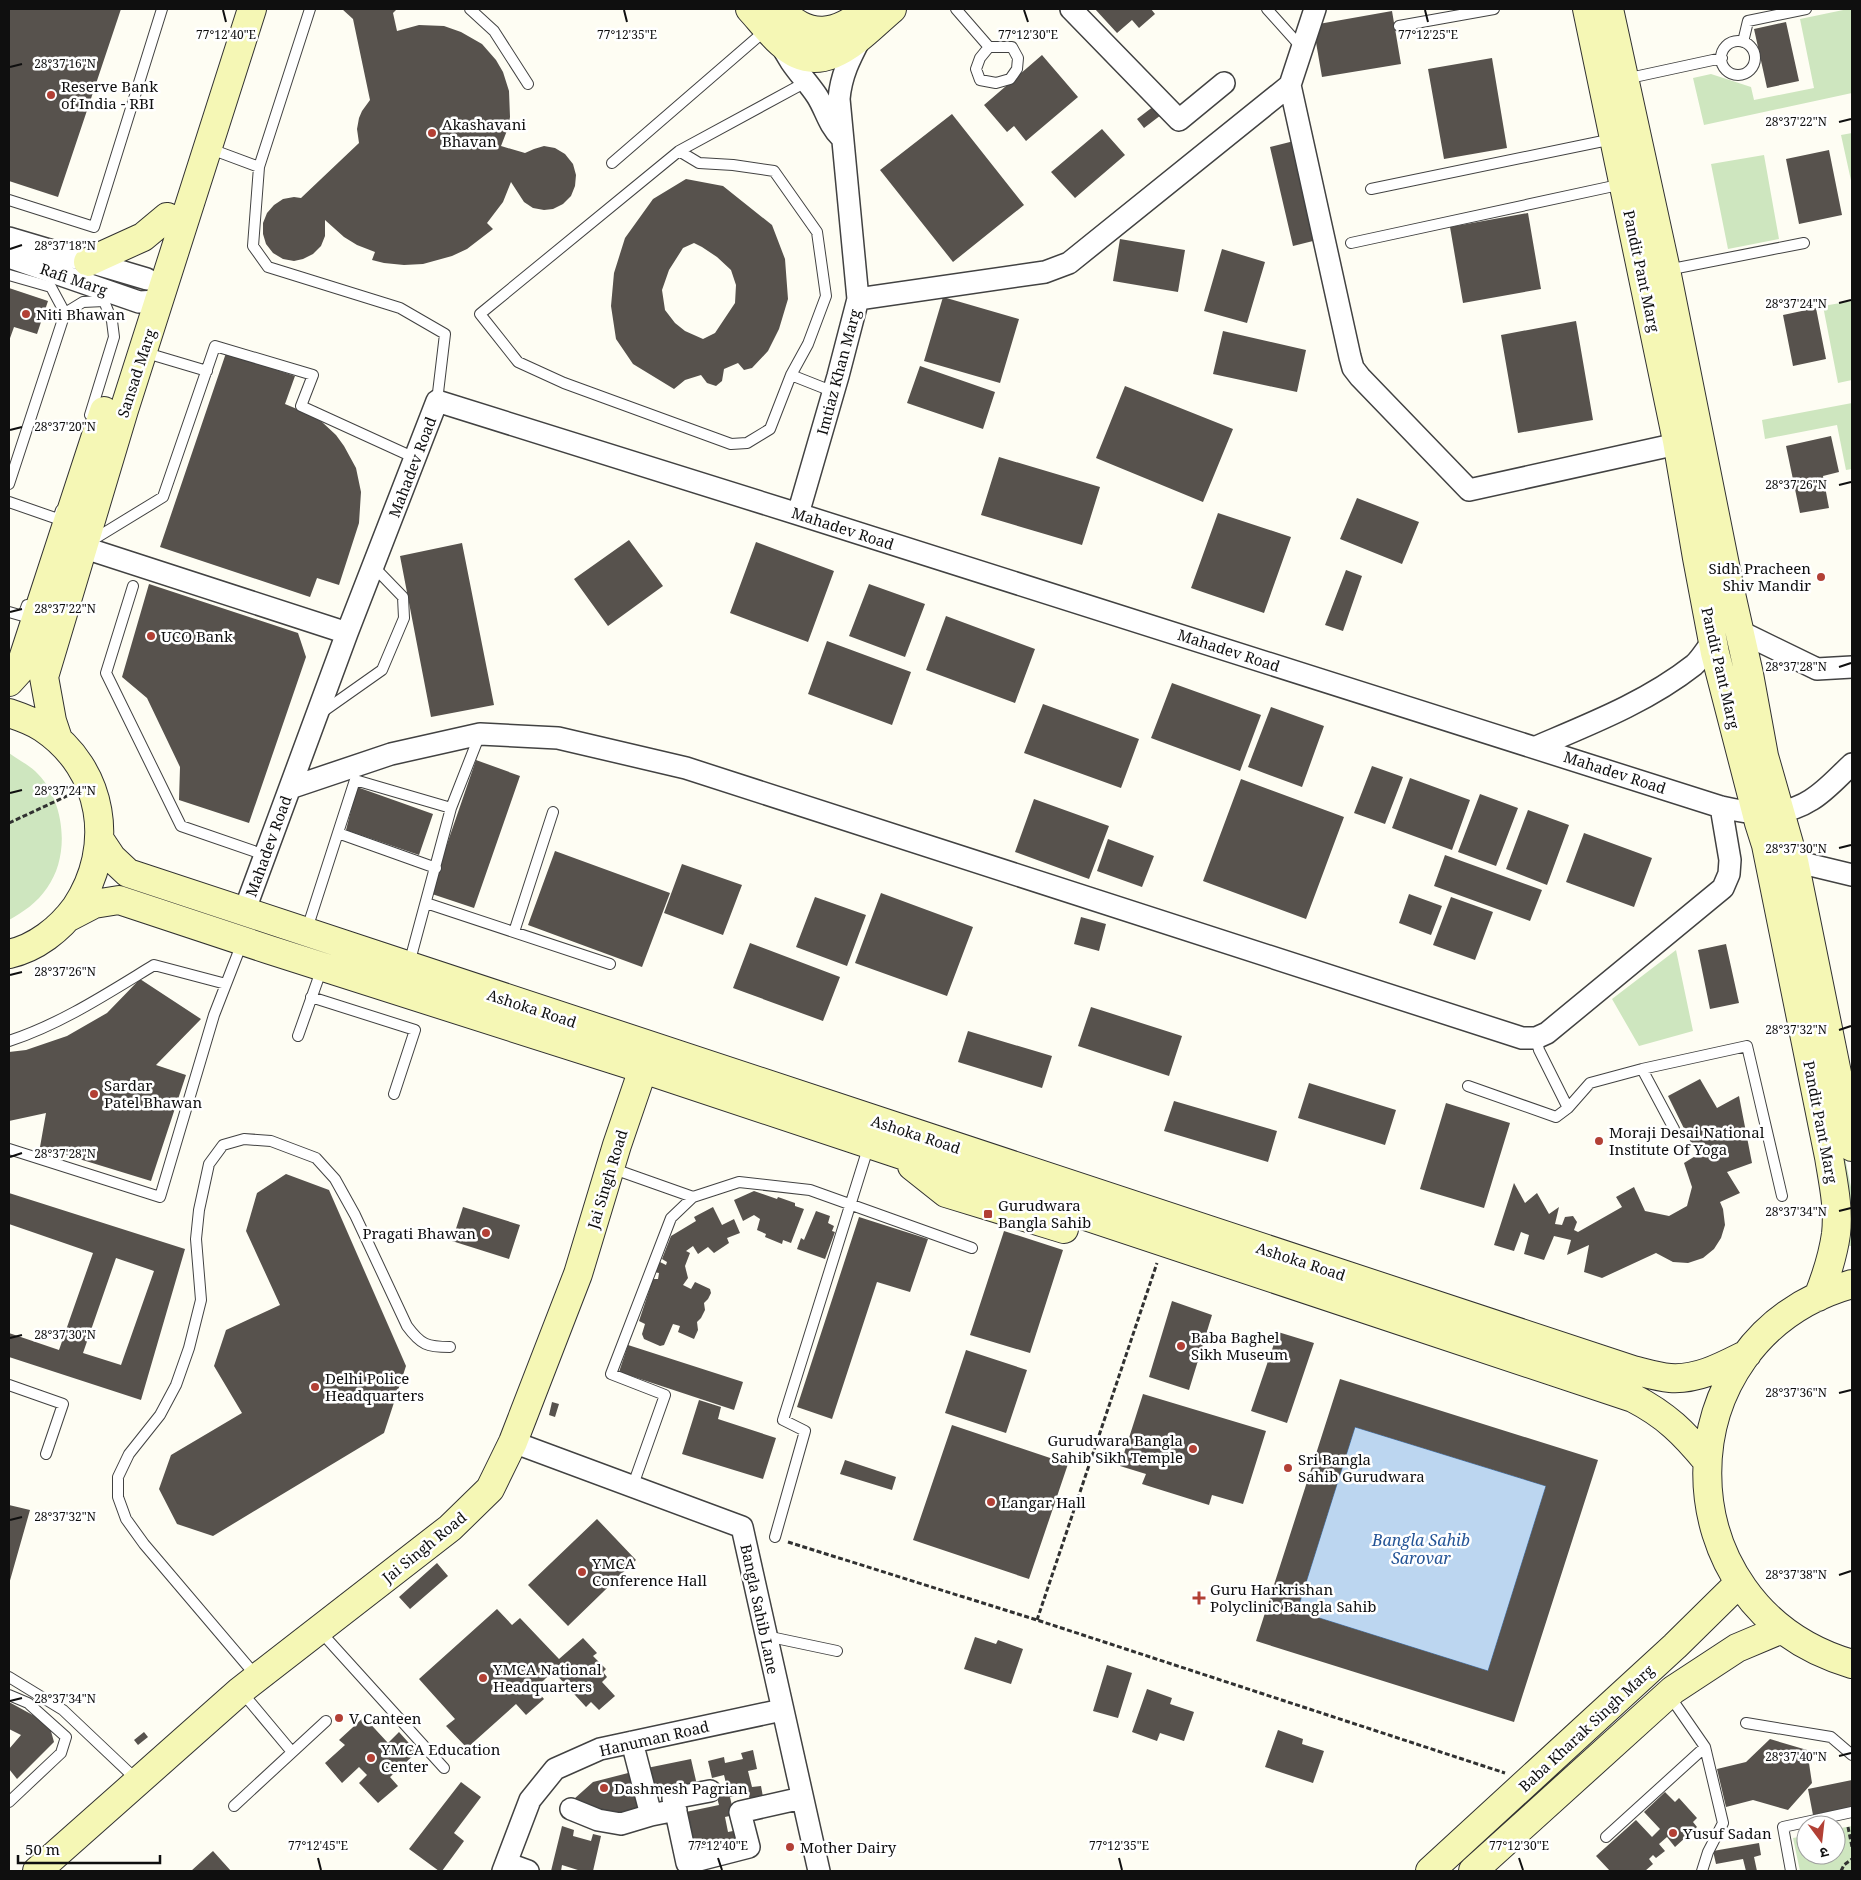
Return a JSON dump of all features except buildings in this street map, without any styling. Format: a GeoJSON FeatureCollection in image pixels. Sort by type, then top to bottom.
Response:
{"type":"FeatureCollection","features":[{"type":"Feature","properties":{"kind":"street","name":"Sansad Marg"},"geometry":{"type":"LineString","coordinates":[[58,739],[52,721],[44,677],[142,352],[148,294],[166,217],[232,9]]}},
{"type":"Feature","properties":{"kind":"street","name":"Sansad Marg"},"geometry":{"type":"LineString","coordinates":[[9,682],[19,672],[148,294],[207,148],[252,9]]}},
{"type":"Feature","properties":{"kind":"street"},"geometry":{"type":"LineString","coordinates":[[843,139],[832,127],[824,108],[793,66],[774,21],[792,21],[812,30],[834,30],[845,26],[858,27],[892,9]]}},
{"type":"Feature","properties":{"kind":"street"},"geometry":{"type":"LineString","coordinates":[[1071,9],[1179,120],[1224,83]]}},
{"type":"Feature","properties":{"kind":"street"},"geometry":{"type":"LineString","coordinates":[[1315,9],[1290,85],[1353,368],[1469,490],[1677,444]]}},
{"type":"Feature","properties":{"kind":"street","name":"Pandit Pant Marg"},"geometry":{"type":"LineString","coordinates":[[1587,9],[1677,444],[1713,641],[1769,813],[1794,861],[1844,1152],[1834,1190],[1836,1234],[1827,1273],[1818,1297]]}},
{"type":"Feature","properties":{"kind":"street","name":"Pandit Pant Marg"},"geometry":{"type":"LineString","coordinates":[[1609,9],[1666,270],[1749,674],[1764,756],[1769,813],[1766,845],[1844,1152]]}},
{"type":"Feature","properties":{"kind":"street","name":"Imtiaz Khan Marg"},"geometry":{"type":"LineString","coordinates":[[798,514],[834,392],[858,299],[839,99],[841,82],[858,27]]}},
{"type":"Feature","properties":{"kind":"street"},"geometry":{"type":"LineString","coordinates":[[858,299],[1045,272],[1069,264],[1290,85]]}},
{"type":"Feature","properties":{"kind":"street"},"geometry":{"type":"LineString","coordinates":[[88,262],[143,237],[166,217]]}},
{"type":"Feature","properties":{"kind":"street","name":"Rafi Marg"},"geometry":{"type":"LineString","coordinates":[[9,238],[88,262],[148,294]]}},
{"type":"Feature","properties":{"kind":"street","name":"Rafi Marg"},"geometry":{"type":"LineString","coordinates":[[9,257],[148,294]]}},
{"type":"Feature","properties":{"kind":"street","name":"Mahadev Road"},"geometry":{"type":"LineString","coordinates":[[244,912],[347,633],[437,401],[1721,807],[1749,813],[1769,813]]}},
{"type":"Feature","properties":{"kind":"street"},"geometry":{"type":"LineString","coordinates":[[82,547],[347,633]]}},
{"type":"Feature","properties":{"kind":"street"},"geometry":{"type":"LineString","coordinates":[[1739,631],[1817,669],[1852,667]]}},
{"type":"Feature","properties":{"kind":"street"},"geometry":{"type":"LineString","coordinates":[[1536,747],[1596,721],[1647,695],[1695,664],[1713,641]]}},
{"type":"Feature","properties":{"kind":"street"},"geometry":{"type":"LineString","coordinates":[[9,712],[43,728],[58,739],[74,756],[86,775],[94,796],[99,818],[100,840],[97,863],[86,892],[69,917],[46,937],[19,952],[9,954]]}},
{"type":"Feature","properties":{"kind":"street"},"geometry":{"type":"LineString","coordinates":[[290,788],[391,754],[480,734],[558,738],[686,768],[1522,1038],[1536,1038],[1547,1032],[1723,888],[1729,874],[1730,860],[1721,807]]}},
{"type":"Feature","properties":{"kind":"street"},"geometry":{"type":"LineString","coordinates":[[1769,813],[1792,809],[1811,800],[1852,764]]}},
{"type":"Feature","properties":{"kind":"street","name":"Ashoka Road"},"geometry":{"type":"LineString","coordinates":[[100,840],[112,858],[128,874],[1632,1370],[1672,1378],[1691,1376],[1717,1369],[1748,1354]]}},
{"type":"Feature","properties":{"kind":"street"},"geometry":{"type":"LineString","coordinates":[[1794,861],[1852,876]]}},
{"type":"Feature","properties":{"kind":"street","name":"Ashoka Road"},"geometry":{"type":"LineString","coordinates":[[69,917],[94,904],[119,900],[643,1069],[899,1155],[946,1193],[1085,1236],[1129,1232],[1633,1398],[1652,1408],[1673,1423],[1707,1461]]}},
{"type":"Feature","properties":{"kind":"street","name":"Jai Singh Road"},"geometry":{"type":"LineString","coordinates":[[37,1871],[249,1684],[450,1528],[490,1489],[513,1442],[578,1274],[610,1168],[643,1069]]}},
{"type":"Feature","properties":{"kind":"street"},"geometry":{"type":"LineString","coordinates":[[1852,1284],[1818,1297],[1794,1311],[1772,1328],[1748,1354],[1732,1379],[1719,1405],[1711,1432],[1707,1461],[1708,1493],[1713,1524],[1724,1555],[1739,1583],[1759,1608],[1782,1629],[1807,1646],[1852,1664]]}},
{"type":"Feature","properties":{"kind":"street","name":"Bangla Sahib Lane"},"geometry":{"type":"LineString","coordinates":[[513,1442],[634,1485],[742,1527],[818,1871]]}},
{"type":"Feature","properties":{"kind":"street","name":"Baba Kharak Singh Marg"},"geometry":{"type":"LineString","coordinates":[[1430,1871],[1675,1646],[1739,1583]]}},
{"type":"Feature","properties":{"kind":"street","name":"Baba Kharak Singh Marg"},"geometry":{"type":"LineString","coordinates":[[1473,1871],[1669,1694],[1737,1648],[1782,1629]]}},
{"type":"Feature","properties":{"kind":"street","name":"Hanuman Road"},"geometry":{"type":"LineString","coordinates":[[505,1867],[530,1800],[555,1769],[600,1749],[782,1710]]}},
{"type":"Feature","properties":{"kind":"street"},"geometry":{"type":"LineString","coordinates":[[632,1742],[650,1815]]}},
{"type":"Feature","properties":{"kind":"street"},"geometry":{"type":"LineString","coordinates":[[710,1791],[673,1798],[687,1864],[749,1847],[740,1812],[802,1798]]}},
{"type":"Feature","properties":{"kind":"street"},"geometry":{"type":"LineString","coordinates":[[571,1809],[598,1820],[621,1824],[650,1815],[676,1810]]}},
{"type":"Feature","properties":{"kind":"street"},"geometry":{"type":"LineString","coordinates":[[505,1867],[528,1871]]}},
{"type":"Feature","properties":{"kind":"lane"},"geometry":{"type":"LineString","coordinates":[[9,200],[94,227],[162,9]]}},
{"type":"Feature","properties":{"kind":"lane"},"geometry":{"type":"LineString","coordinates":[[310,9],[259,167],[253,246],[268,267],[400,308],[445,334],[437,401]]}},
{"type":"Feature","properties":{"kind":"lane"},"geometry":{"type":"LineString","coordinates":[[470,9],[494,31],[528,84]]}},
{"type":"Feature","properties":{"kind":"lane"},"geometry":{"type":"LineString","coordinates":[[956,9],[988,47],[1012,47],[1018,58],[1017,69],[1010,79],[996,83],[980,80],[976,69],[980,58],[988,47]]}},
{"type":"Feature","properties":{"kind":"lane"},"geometry":{"type":"LineString","coordinates":[[1266,9],[1302,48]]}},
{"type":"Feature","properties":{"kind":"lane"},"geometry":{"type":"LineString","coordinates":[[1399,26],[1494,9]]}},
{"type":"Feature","properties":{"kind":"lane"},"geometry":{"type":"LineString","coordinates":[[1743,42],[1748,21],[1806,9]]}},
{"type":"Feature","properties":{"kind":"lane"},"geometry":{"type":"LineString","coordinates":[[612,164],[774,21]]}},
{"type":"Feature","properties":{"kind":"lane"},"geometry":{"type":"LineString","coordinates":[[1743,42],[1751,47],[1755,59],[1753,68],[1746,73],[1736,75],[1725,69],[1722,58],[1723,52],[1730,44],[1743,42]]}},
{"type":"Feature","properties":{"kind":"lane"},"geometry":{"type":"LineString","coordinates":[[1624,80],[1722,58]]}},
{"type":"Feature","properties":{"kind":"lane"},"geometry":{"type":"LineString","coordinates":[[679,151],[699,163],[733,165],[774,172],[817,232],[826,296],[808,344],[791,375],[770,429],[747,443],[731,444],[564,383],[518,362],[480,314],[679,151],[806,82]]}},
{"type":"Feature","properties":{"kind":"lane"},"geometry":{"type":"LineString","coordinates":[[1371,189],[1614,139]]}},
{"type":"Feature","properties":{"kind":"lane"},"geometry":{"type":"LineString","coordinates":[[207,148],[259,167]]}},
{"type":"Feature","properties":{"kind":"lane"},"geometry":{"type":"LineString","coordinates":[[1351,243],[1624,184]]}},
{"type":"Feature","properties":{"kind":"lane"},"geometry":{"type":"LineString","coordinates":[[1666,270],[1804,243]]}},
{"type":"Feature","properties":{"kind":"lane"},"geometry":{"type":"LineString","coordinates":[[9,274],[51,287],[65,313]]}},
{"type":"Feature","properties":{"kind":"lane"},"geometry":{"type":"LineString","coordinates":[[9,484],[65,313],[83,302],[104,301],[112,321],[114,337],[86,428]]}},
{"type":"Feature","properties":{"kind":"lane"},"geometry":{"type":"LineString","coordinates":[[82,547],[163,497],[215,346],[313,376],[301,406],[415,458]]}},
{"type":"Feature","properties":{"kind":"lane"},"geometry":{"type":"LineString","coordinates":[[142,352],[206,371]]}},
{"type":"Feature","properties":{"kind":"lane"},"geometry":{"type":"LineString","coordinates":[[791,375],[834,392]]}},
{"type":"Feature","properties":{"kind":"lane"},"geometry":{"type":"LineString","coordinates":[[52,537],[69,483]]}},
{"type":"Feature","properties":{"kind":"lane"},"geometry":{"type":"LineString","coordinates":[[9,502],[58,519]]}},
{"type":"Feature","properties":{"kind":"lane"},"geometry":{"type":"LineString","coordinates":[[316,716],[382,670],[404,618],[403,597],[373,566]]}},
{"type":"Feature","properties":{"kind":"lane"},"geometry":{"type":"LineString","coordinates":[[133,586],[106,673],[181,826],[265,855]]}},
{"type":"Feature","properties":{"kind":"lane"},"geometry":{"type":"LineString","coordinates":[[9,612],[22,616],[29,599]]}},
{"type":"Feature","properties":{"kind":"lane"},"geometry":{"type":"LineString","coordinates":[[408,967],[451,808],[480,734]]}},
{"type":"Feature","properties":{"kind":"lane"},"geometry":{"type":"LineString","coordinates":[[306,933],[355,780],[451,808]]}},
{"type":"Feature","properties":{"kind":"lane"},"geometry":{"type":"LineString","coordinates":[[514,932],[554,812]]}},
{"type":"Feature","properties":{"kind":"lane"},"geometry":{"type":"LineString","coordinates":[[338,833],[436,868]]}},
{"type":"Feature","properties":{"kind":"lane"},"geometry":{"type":"LineString","coordinates":[[426,904],[610,964]]}},
{"type":"Feature","properties":{"kind":"lane"},"geometry":{"type":"LineString","coordinates":[[9,1149],[160,1197],[214,1015],[243,941]]}},
{"type":"Feature","properties":{"kind":"lane"},"geometry":{"type":"LineString","coordinates":[[9,1040],[24,1036],[79,1010],[154,965],[226,984]]}},
{"type":"Feature","properties":{"kind":"lane"},"geometry":{"type":"LineString","coordinates":[[298,1036],[322,967]]}},
{"type":"Feature","properties":{"kind":"lane"},"geometry":{"type":"LineString","coordinates":[[312,997],[415,1030],[394,1094]]}},
{"type":"Feature","properties":{"kind":"lane"},"geometry":{"type":"LineString","coordinates":[[1536,1038],[1539,1050],[1568,1108]]}},
{"type":"Feature","properties":{"kind":"lane"},"geometry":{"type":"LineString","coordinates":[[1468,1086],[1556,1117],[1568,1108],[1590,1083],[1642,1069],[1747,1046],[1782,1196]]}},
{"type":"Feature","properties":{"kind":"lane"},"geometry":{"type":"LineString","coordinates":[[1642,1069],[1674,1129]]}},
{"type":"Feature","properties":{"kind":"lane"},"geometry":{"type":"LineString","coordinates":[[292,1752],[249,1684],[126,1519],[118,1498],[118,1477],[129,1454],[160,1415],[172,1392],[189,1348],[201,1300],[196,1239],[199,1210],[208,1164],[223,1145],[244,1139],[271,1141],[316,1158],[335,1180],[355,1215],[407,1326],[417,1339],[432,1347],[450,1347]]}},
{"type":"Feature","properties":{"kind":"lane"},"geometry":{"type":"LineString","coordinates":[[775,1537],[805,1430],[783,1420],[869,1145]]}},
{"type":"Feature","properties":{"kind":"lane"},"geometry":{"type":"LineString","coordinates":[[610,1168],[692,1198]]}},
{"type":"Feature","properties":{"kind":"lane"},"geometry":{"type":"LineString","coordinates":[[634,1485],[666,1395],[610,1374],[671,1218],[692,1198],[739,1182],[810,1190],[972,1248]]}},
{"type":"Feature","properties":{"kind":"lane"},"geometry":{"type":"LineString","coordinates":[[9,1385],[63,1404],[46,1454]]}},
{"type":"Feature","properties":{"kind":"lane"},"geometry":{"type":"LineString","coordinates":[[319,1629],[444,1768]]}},
{"type":"Feature","properties":{"kind":"lane"},"geometry":{"type":"LineString","coordinates":[[766,1636],[837,1651]]}},
{"type":"Feature","properties":{"kind":"lane"},"geometry":{"type":"LineString","coordinates":[[9,1677],[63,1710],[138,1781]]}},
{"type":"Feature","properties":{"kind":"lane"},"geometry":{"type":"LineString","coordinates":[[9,1694],[28,1703],[66,1737],[61,1753],[9,1802]]}},
{"type":"Feature","properties":{"kind":"lane"},"geometry":{"type":"LineString","coordinates":[[1669,1694],[1705,1747],[1723,1823],[1708,1852],[1702,1871]]}},
{"type":"Feature","properties":{"kind":"lane"},"geometry":{"type":"LineString","coordinates":[[234,1806],[326,1721]]}},
{"type":"Feature","properties":{"kind":"lane"},"geometry":{"type":"LineString","coordinates":[[1746,1723],[1831,1737],[1852,1755]]}},
{"type":"Feature","properties":{"kind":"lane"},"geometry":{"type":"LineString","coordinates":[[1606,1837],[1705,1747]]}},
{"type":"Feature","properties":{"kind":"lane"},"geometry":{"type":"LineString","coordinates":[[1791,1871],[1783,1827],[1852,1812]]}},
{"type":"Feature","properties":{"kind":"path"},"geometry":{"type":"LineString","coordinates":[[9,823],[57,800]]}},
{"type":"Feature","properties":{"kind":"path"},"geometry":{"type":"LineString","coordinates":[[1037,1620],[1164,1243]]}},
{"type":"Feature","properties":{"kind":"path"},"geometry":{"type":"LineString","coordinates":[[775,1537],[1529,1780]]}},
{"type":"Feature","properties":{"kind":"path"},"geometry":{"type":"LineString","coordinates":[[1848,1827],[1852,1847]]}},
{"type":"Feature","properties":{"kind":"path"},"geometry":{"type":"LineString","coordinates":[[1841,1871],[1844,1865],[1852,1859]]}},
{"type":"Feature","properties":{"kind":"green space"},"geometry":{"type":"Polygon","coordinates":[[[1852,9],[1852,93],[1704,125],[1693,78],[1711,74],[1751,87],[1754,100],[1814,88],[1800,19],[1852,9]]]}},
{"type":"Feature","properties":{"kind":"green space"},"geometry":{"type":"Polygon","coordinates":[[[1852,133],[1852,185],[1841,135],[1852,133]]]}},
{"type":"Feature","properties":{"kind":"green space"},"geometry":{"type":"Polygon","coordinates":[[[1764,155],[1779,239],[1728,249],[1711,164],[1764,155]]]}},
{"type":"Feature","properties":{"kind":"green space"},"geometry":{"type":"Polygon","coordinates":[[[1852,301],[1852,380],[1838,383],[1823,306],[1852,301]]]}},
{"type":"Feature","properties":{"kind":"green space"},"geometry":{"type":"Polygon","coordinates":[[[1852,403],[1852,469],[1846,470],[1837,425],[1765,439],[1762,420],[1852,403]]]}},
{"type":"Feature","properties":{"kind":"green space"},"geometry":{"type":"Polygon","coordinates":[[[9,753],[35,771],[53,796],[61,828],[62,844],[55,875],[47,888],[34,903],[9,920],[9,753]]]}},
{"type":"Feature","properties":{"kind":"green space"},"geometry":{"type":"Polygon","coordinates":[[[1676,950],[1693,1031],[1639,1046],[1612,999],[1676,950]]]}},
{"type":"Feature","properties":{"kind":"green space"},"geometry":{"type":"Polygon","coordinates":[[[1845,1158],[1852,1192],[1852,1226],[1837,1160],[1845,1158]]]}},
{"type":"Feature","properties":{"kind":"green space"},"geometry":{"type":"Polygon","coordinates":[[[1852,1226],[1852,1246],[1849,1246],[1852,1226]]]}},
{"type":"Feature","properties":{"kind":"green space"},"geometry":{"type":"Polygon","coordinates":[[[1852,1826],[1852,1871],[1800,1871],[1799,1865],[1846,1865],[1846,1827],[1852,1826]]]}},
{"type":"Feature","properties":{"kind":"green space"},"geometry":{"type":"Polygon","coordinates":[[[1793,1838],[1796,1838],[1796,1852],[1793,1838]]]}},
{"type":"Feature","properties":{"kind":"water","name":"Bangla Sahib Sarovar"},"geometry":{"type":"Polygon","coordinates":[[[1355,1427],[1546,1486],[1488,1671],[1297,1611],[1355,1427]]]}},
{"type":"Feature","properties":{"kind":"place","name":"Reserve Bank of India - RBI"},"geometry":{"type":"Point","coordinates":[51,95]}},
{"type":"Feature","properties":{"kind":"place","name":"Akashavani Bhavan"},"geometry":{"type":"Point","coordinates":[432,133]}},
{"type":"Feature","properties":{"kind":"place","name":"Niti Bhawan"},"geometry":{"type":"Point","coordinates":[26,314]}},
{"type":"Feature","properties":{"kind":"place","name":"Sidh Pracheen Shiv Mandir"},"geometry":{"type":"Point","coordinates":[1821,577]}},
{"type":"Feature","properties":{"kind":"place","name":"UCO Bank"},"geometry":{"type":"Point","coordinates":[151,636]}},
{"type":"Feature","properties":{"kind":"place","name":"Sardar Patel Bhawan"},"geometry":{"type":"Point","coordinates":[94,1094]}},
{"type":"Feature","properties":{"kind":"place","name":"Moraji Desai National Institute Of Yoga"},"geometry":{"type":"Point","coordinates":[1599,1141]}},
{"type":"Feature","properties":{"kind":"place","name":"Gurudwara Bangla Sahib"},"geometry":{"type":"Point","coordinates":[988,1214]}},
{"type":"Feature","properties":{"kind":"place","name":"Pragati Bhawan"},"geometry":{"type":"Point","coordinates":[486,1233]}},
{"type":"Feature","properties":{"kind":"place","name":"Baba Baghel Sikh Museum"},"geometry":{"type":"Point","coordinates":[1181,1346]}},
{"type":"Feature","properties":{"kind":"place","name":"Delhi Police Headquarters"},"geometry":{"type":"Point","coordinates":[315,1387]}},
{"type":"Feature","properties":{"kind":"place","name":"Gurudwara Bangla Sahib Sikh Temple"},"geometry":{"type":"Point","coordinates":[1193,1449]}},
{"type":"Feature","properties":{"kind":"place","name":"Sri Bangla Sahib Gurudwara"},"geometry":{"type":"Point","coordinates":[1288,1468]}},
{"type":"Feature","properties":{"kind":"place","name":"Langar Hall"},"geometry":{"type":"Point","coordinates":[991,1502]}},
{"type":"Feature","properties":{"kind":"place","name":"YMCA Conference Hall"},"geometry":{"type":"Point","coordinates":[582,1572]}},
{"type":"Feature","properties":{"kind":"place","name":"Guru Harkrishan Polyclinic Bangla Sahib"},"geometry":{"type":"Point","coordinates":[1199,1598]}},
{"type":"Feature","properties":{"kind":"place","name":"YMCA National Headquarters"},"geometry":{"type":"Point","coordinates":[483,1678]}},
{"type":"Feature","properties":{"kind":"place","name":"V Canteen"},"geometry":{"type":"Point","coordinates":[339,1718]}},
{"type":"Feature","properties":{"kind":"place","name":"YMCA Education Center"},"geometry":{"type":"Point","coordinates":[371,1758]}},
{"type":"Feature","properties":{"kind":"place","name":"Dashmesh Pagrian"},"geometry":{"type":"Point","coordinates":[604,1788]}},
{"type":"Feature","properties":{"kind":"place","name":"Yusuf Sadan"},"geometry":{"type":"Point","coordinates":[1673,1833]}},
{"type":"Feature","properties":{"kind":"place","name":"Mother Dairy"},"geometry":{"type":"Point","coordinates":[790,1847]}}]}
